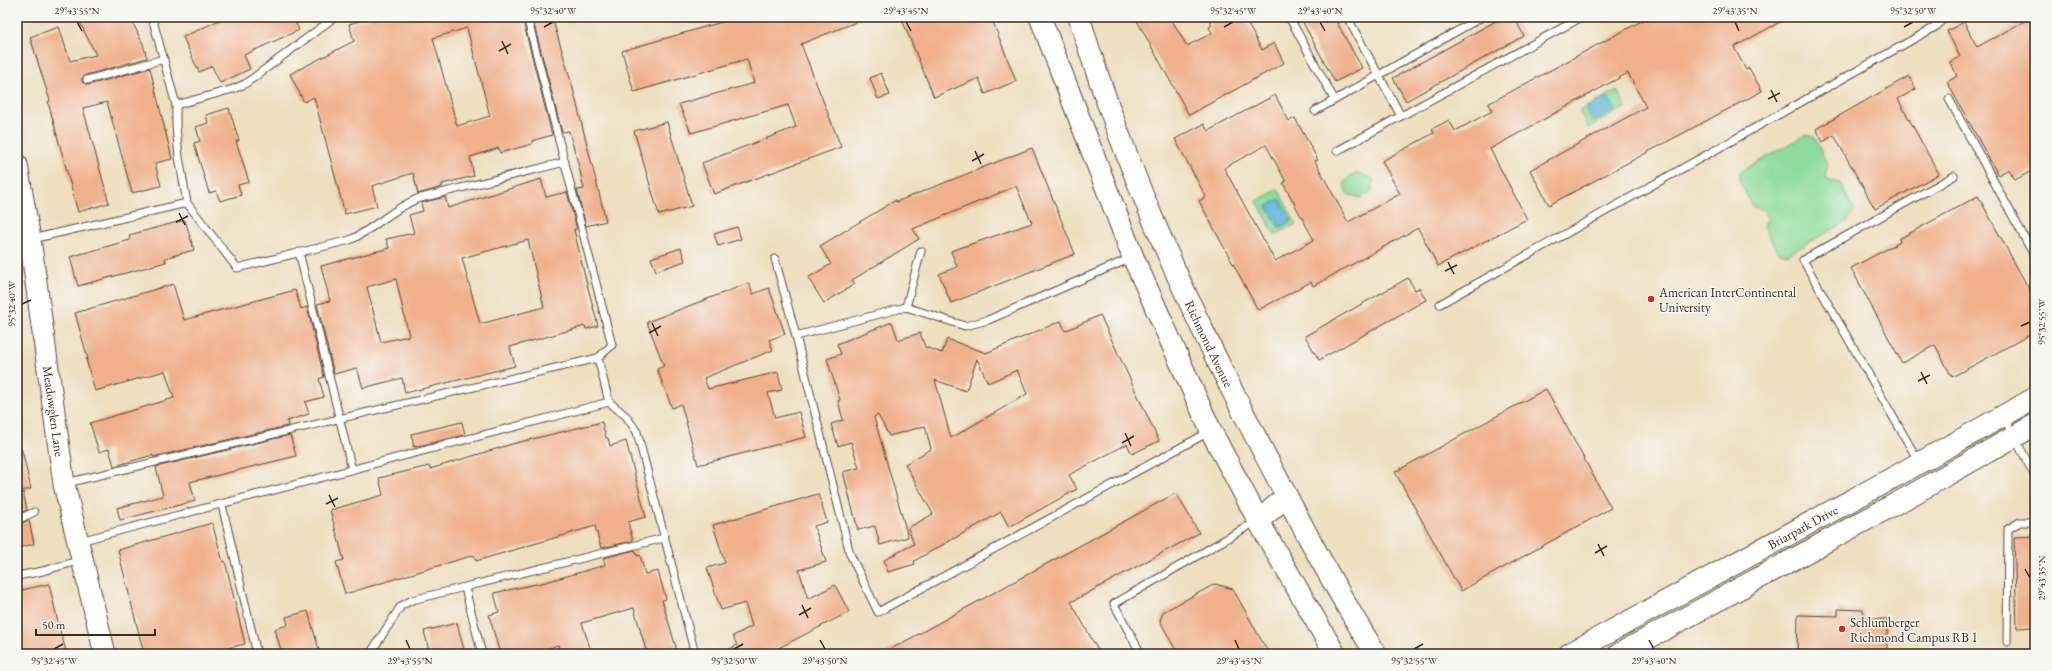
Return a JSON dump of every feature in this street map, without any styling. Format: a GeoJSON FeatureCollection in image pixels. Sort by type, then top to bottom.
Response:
{"type":"FeatureCollection","features":[{"type":"Feature","properties":{"kind":"street"},"geometry":{"type":"LineString","coordinates":[[1040,17],[1133,257],[1211,432],[1258,521],[1335,654]]}},
{"type":"Feature","properties":{"kind":"street","name":"Richmond Avenue"},"geometry":{"type":"LineString","coordinates":[[1079,17],[1098,79],[1164,245],[1229,387],[1287,496],[1376,654]]}},
{"type":"Feature","properties":{"kind":"street","name":"Meadowglen Lane"},"geometry":{"type":"LineString","coordinates":[[17,165],[20,195],[30,239],[64,484],[105,654]]}},
{"type":"Feature","properties":{"kind":"street"},"geometry":{"type":"LineString","coordinates":[[1133,257],[1164,245]]}},
{"type":"Feature","properties":{"kind":"street","name":"Briarpark Drive"},"geometry":{"type":"LineString","coordinates":[[1569,654],[2035,398]]}},
{"type":"Feature","properties":{"kind":"street","name":"Briarpark Drive"},"geometry":{"type":"LineString","coordinates":[[1619,654],[1901,501],[2035,425]]}},
{"type":"Feature","properties":{"kind":"street"},"geometry":{"type":"LineString","coordinates":[[1258,521],[1287,496]]}},
{"type":"Feature","properties":{"kind":"lane"},"geometry":{"type":"LineString","coordinates":[[152,17],[176,105],[178,149],[187,203],[237,268],[350,240],[361,235],[403,205],[417,199],[565,162]]}},
{"type":"Feature","properties":{"kind":"lane"},"geometry":{"type":"LineString","coordinates":[[176,105],[234,89],[245,84],[335,17]]}},
{"type":"Feature","properties":{"kind":"lane"},"geometry":{"type":"LineString","coordinates":[[64,484],[598,358],[612,345],[527,17]]}},
{"type":"Feature","properties":{"kind":"lane"},"geometry":{"type":"LineString","coordinates":[[1289,17],[1334,100]]}},
{"type":"Feature","properties":{"kind":"lane"},"geometry":{"type":"LineString","coordinates":[[1347,17],[1401,116]]}},
{"type":"Feature","properties":{"kind":"lane"},"geometry":{"type":"LineString","coordinates":[[1315,110],[1482,17]]}},
{"type":"Feature","properties":{"kind":"lane"},"geometry":{"type":"LineString","coordinates":[[1337,151],[1582,17]]}},
{"type":"Feature","properties":{"kind":"lane"},"geometry":{"type":"LineString","coordinates":[[1440,304],[1937,26],[1944,17]]}},
{"type":"Feature","properties":{"kind":"lane"},"geometry":{"type":"LineString","coordinates":[[87,80],[164,59]]}},
{"type":"Feature","properties":{"kind":"lane"},"geometry":{"type":"LineString","coordinates":[[1949,99],[2035,257]]}},
{"type":"Feature","properties":{"kind":"lane"},"geometry":{"type":"LineString","coordinates":[[1919,462],[1803,260],[1954,176]]}},
{"type":"Feature","properties":{"kind":"lane"},"geometry":{"type":"LineString","coordinates":[[30,239],[187,203]]}},
{"type":"Feature","properties":{"kind":"lane"},"geometry":{"type":"LineString","coordinates":[[906,307],[921,251]]}},
{"type":"Feature","properties":{"kind":"lane"},"geometry":{"type":"LineString","coordinates":[[298,252],[352,470]]}},
{"type":"Feature","properties":{"kind":"lane"},"geometry":{"type":"LineString","coordinates":[[796,336],[906,307],[964,326],[988,320],[1133,257]]}},
{"type":"Feature","properties":{"kind":"lane"},"geometry":{"type":"LineString","coordinates":[[775,259],[796,336],[850,554],[878,612],[1178,448],[1211,432]]}},
{"type":"Feature","properties":{"kind":"lane"},"geometry":{"type":"LineString","coordinates":[[598,358],[609,402],[626,416],[637,432],[694,654]]}},
{"type":"Feature","properties":{"kind":"lane"},"geometry":{"type":"LineString","coordinates":[[17,576],[43,571],[79,551],[222,505],[609,402]]}},
{"type":"Feature","properties":{"kind":"lane"},"geometry":{"type":"LineString","coordinates":[[2003,416],[2035,476]]}},
{"type":"Feature","properties":{"kind":"lane"},"geometry":{"type":"LineString","coordinates":[[222,505],[257,654]]}},
{"type":"Feature","properties":{"kind":"lane"},"geometry":{"type":"LineString","coordinates":[[17,520],[34,512]]}},
{"type":"Feature","properties":{"kind":"lane"},"geometry":{"type":"LineString","coordinates":[[1141,654],[1114,604],[1258,521]]}},
{"type":"Feature","properties":{"kind":"lane"},"geometry":{"type":"LineString","coordinates":[[2007,642],[2008,529],[2020,522],[2035,522]]}},
{"type":"Feature","properties":{"kind":"lane"},"geometry":{"type":"LineString","coordinates":[[370,654],[401,606],[412,600],[664,538]]}},
{"type":"Feature","properties":{"kind":"lane"},"geometry":{"type":"LineString","coordinates":[[465,588],[482,654]]}},
{"type":"Feature","properties":{"kind":"green space"},"geometry":{"type":"Polygon","coordinates":[[[1617,90],[1626,107],[1588,128],[1579,111],[1617,90]]]}},
{"type":"Feature","properties":{"kind":"green space"},"geometry":{"type":"Polygon","coordinates":[[[1806,135],[1814,137],[1828,165],[1825,174],[1829,181],[1840,183],[1854,210],[1849,220],[1787,255],[1777,252],[1764,226],[1767,218],[1763,210],[1753,207],[1739,181],[1740,172],[1806,135]]]}},
{"type":"Feature","properties":{"kind":"green space"},"geometry":{"type":"Polygon","coordinates":[[[1358,173],[1373,179],[1372,192],[1361,198],[1347,194],[1344,186],[1348,178],[1358,173]]]}},
{"type":"Feature","properties":{"kind":"green space"},"geometry":{"type":"Polygon","coordinates":[[[1278,189],[1296,224],[1275,235],[1257,201],[1278,189]]]}},
{"type":"Feature","properties":{"kind":"water"},"geometry":{"type":"Polygon","coordinates":[[[1608,97],[1616,110],[1593,122],[1586,109],[1608,97]]]}},
{"type":"Feature","properties":{"kind":"water"},"geometry":{"type":"Polygon","coordinates":[[[1280,199],[1292,221],[1279,228],[1267,206],[1280,199]]]}},
{"type":"Feature","properties":{"kind":"building"},"geometry":{"type":"Polygon","coordinates":[[[92,17],[130,17],[143,44],[147,58],[86,75],[82,78],[82,82],[88,85],[150,68],[172,159],[155,163],[161,186],[132,193],[107,102],[83,108],[109,203],[78,212],[48,102],[50,101],[30,37],[59,27],[70,61],[96,55],[80,23],[92,17]]]}},
{"type":"Feature","properties":{"kind":"building"},"geometry":{"type":"Polygon","coordinates":[[[226,17],[293,17],[299,30],[244,55],[250,69],[220,83],[212,66],[199,72],[183,37],[226,17]]]}},
{"type":"Feature","properties":{"kind":"building"},"geometry":{"type":"Polygon","coordinates":[[[373,17],[522,17],[552,135],[532,141],[532,144],[500,153],[499,148],[470,157],[474,176],[442,184],[442,187],[418,194],[413,173],[372,186],[377,206],[345,214],[314,97],[304,102],[290,74],[354,41],[349,24],[373,17]],[[467,28],[433,38],[457,126],[490,116],[467,28]]]}},
{"type":"Feature","properties":{"kind":"building"},"geometry":{"type":"Polygon","coordinates":[[[532,17],[552,17],[572,85],[606,221],[586,226],[577,190],[584,189],[579,167],[569,131],[562,132],[532,17]]]}},
{"type":"Feature","properties":{"kind":"building"},"geometry":{"type":"Polygon","coordinates":[[[739,17],[866,18],[801,44],[841,147],[714,194],[702,163],[796,127],[788,105],[691,133],[679,104],[754,83],[747,59],[634,92],[622,51],[739,17]]]}},
{"type":"Feature","properties":{"kind":"building"},"geometry":{"type":"Polygon","coordinates":[[[901,17],[991,17],[1016,81],[985,94],[979,78],[934,97],[901,17]]]}},
{"type":"Feature","properties":{"kind":"building"},"geometry":{"type":"Polygon","coordinates":[[[1135,17],[1170,17],[1187,46],[1212,33],[1209,27],[1212,25],[1208,17],[1244,17],[1262,50],[1274,43],[1284,63],[1189,115],[1135,17]]]}},
{"type":"Feature","properties":{"kind":"building"},"geometry":{"type":"Polygon","coordinates":[[[1300,17],[1334,17],[1362,68],[1335,82],[1300,17]]]}},
{"type":"Feature","properties":{"kind":"building"},"geometry":{"type":"Polygon","coordinates":[[[1503,17],[1514,17],[1524,36],[1406,101],[1393,78],[1503,17]]]}},
{"type":"Feature","properties":{"kind":"building"},"geometry":{"type":"Polygon","coordinates":[[[1649,17],[1789,17],[1734,47],[1746,70],[1749,68],[1762,91],[1549,205],[1530,170],[1646,107],[1628,73],[1490,149],[1527,219],[1438,266],[1418,228],[1313,286],[1311,282],[1258,310],[1199,201],[1206,197],[1175,139],[1204,124],[1208,131],[1275,95],[1289,121],[1295,118],[1318,160],[1315,161],[1348,222],[1400,194],[1382,161],[1434,133],[1432,129],[1449,120],[1455,131],[1492,111],[1488,104],[1649,17]],[[1266,145],[1224,168],[1275,261],[1314,240],[1283,183],[1286,182],[1266,145]]]}},
{"type":"Feature","properties":{"kind":"building"},"geometry":{"type":"Polygon","coordinates":[[[2032,17],[2035,17],[2035,169],[2015,180],[2009,169],[1998,175],[1947,82],[1957,76],[1950,62],[1960,57],[1947,31],[1964,22],[1977,47],[2032,17]]]}},
{"type":"Feature","properties":{"kind":"building"},"geometry":{"type":"Polygon","coordinates":[[[881,73],[890,95],[878,99],[870,78],[881,73]]]}},
{"type":"Feature","properties":{"kind":"building"},"geometry":{"type":"Polygon","coordinates":[[[1909,76],[1916,89],[1898,99],[1939,174],[1875,209],[1834,135],[1823,142],[1816,129],[1909,76]]]}},
{"type":"Feature","properties":{"kind":"building"},"geometry":{"type":"Polygon","coordinates":[[[229,108],[239,141],[236,141],[249,182],[238,185],[241,195],[220,201],[216,191],[209,193],[194,143],[200,141],[196,127],[208,123],[206,115],[229,108]]]}},
{"type":"Feature","properties":{"kind":"building"},"geometry":{"type":"Polygon","coordinates":[[[667,122],[692,206],[659,215],[634,131],[667,122]]]}},
{"type":"Feature","properties":{"kind":"building"},"geometry":{"type":"Polygon","coordinates":[[[1032,148],[1075,254],[951,303],[939,274],[957,267],[951,251],[1032,223],[1016,186],[913,229],[919,239],[852,280],[855,284],[824,303],[808,278],[831,264],[820,246],[896,200],[896,202],[1032,148]]]}},
{"type":"Feature","properties":{"kind":"building"},"geometry":{"type":"Polygon","coordinates":[[[541,179],[546,197],[567,192],[577,229],[574,229],[582,265],[598,326],[586,329],[585,326],[510,347],[515,366],[405,393],[402,378],[363,388],[357,368],[334,374],[317,304],[330,301],[321,266],[389,248],[386,239],[414,233],[409,215],[423,211],[421,203],[445,197],[448,208],[541,179]],[[528,240],[462,258],[480,324],[544,307],[528,240]],[[396,279],[367,287],[381,342],[409,336],[396,279]]]}},
{"type":"Feature","properties":{"kind":"building"},"geometry":{"type":"Polygon","coordinates":[[[1978,196],[2035,300],[2035,332],[1952,377],[1935,345],[1902,363],[1851,268],[1900,242],[1899,239],[1978,196]]]}},
{"type":"Feature","properties":{"kind":"building"},"geometry":{"type":"Polygon","coordinates":[[[185,220],[194,250],[165,258],[166,262],[78,286],[70,257],[130,240],[129,235],[185,220]]]}},
{"type":"Feature","properties":{"kind":"building"},"geometry":{"type":"Polygon","coordinates":[[[737,227],[741,239],[718,246],[714,234],[737,227]]]}},
{"type":"Feature","properties":{"kind":"building"},"geometry":{"type":"Polygon","coordinates":[[[681,248],[685,261],[656,271],[651,258],[681,248]]]}},
{"type":"Feature","properties":{"kind":"building"},"geometry":{"type":"Polygon","coordinates":[[[1408,278],[1415,290],[1419,288],[1426,300],[1319,360],[1305,336],[1408,278]]]}},
{"type":"Feature","properties":{"kind":"building"},"geometry":{"type":"Polygon","coordinates":[[[749,283],[753,294],[769,288],[785,334],[769,340],[773,350],[704,378],[708,389],[778,372],[782,390],[768,393],[775,418],[799,412],[806,437],[698,465],[681,404],[672,408],[657,369],[664,366],[647,322],[749,283]]]}},
{"type":"Feature","properties":{"kind":"building"},"geometry":{"type":"Polygon","coordinates":[[[173,284],[184,320],[295,290],[301,309],[307,307],[324,377],[319,379],[324,397],[305,402],[309,414],[287,421],[288,426],[153,457],[153,455],[114,466],[109,449],[99,452],[90,423],[174,398],[165,371],[95,391],[75,313],[173,284]]]}},
{"type":"Feature","properties":{"kind":"building"},"geometry":{"type":"Polygon","coordinates":[[[1100,315],[1159,441],[1132,454],[1127,444],[1069,475],[1077,489],[1009,527],[1001,512],[914,561],[915,564],[888,572],[884,560],[914,544],[908,528],[933,514],[905,464],[931,449],[925,426],[889,436],[878,415],[874,417],[908,537],[880,545],[875,526],[858,530],[843,472],[859,468],[851,442],[838,446],[831,424],[843,420],[838,401],[840,400],[827,359],[841,354],[837,344],[892,322],[898,340],[920,333],[925,347],[942,353],[947,339],[986,353],[1061,321],[1065,331],[1100,315]],[[977,359],[966,391],[935,380],[951,438],[1027,394],[1017,370],[988,383],[977,359]]]}},
{"type":"Feature","properties":{"kind":"building"},"geometry":{"type":"Polygon","coordinates":[[[1546,389],[1611,508],[1461,591],[1395,472],[1546,389]]]}},
{"type":"Feature","properties":{"kind":"building"},"geometry":{"type":"Polygon","coordinates":[[[462,422],[465,435],[414,447],[411,434],[462,422]]]}},
{"type":"Feature","properties":{"kind":"building"},"geometry":{"type":"Polygon","coordinates":[[[602,422],[606,438],[608,438],[610,446],[626,441],[646,517],[628,522],[633,541],[601,548],[595,526],[476,561],[474,555],[345,594],[336,562],[344,560],[330,510],[383,495],[379,478],[429,466],[430,469],[512,444],[602,422]]]}},
{"type":"Feature","properties":{"kind":"building"},"geometry":{"type":"Polygon","coordinates":[[[290,435],[296,456],[190,482],[195,501],[120,520],[117,508],[163,496],[156,467],[290,435]]]}},
{"type":"Feature","properties":{"kind":"building"},"geometry":{"type":"Polygon","coordinates":[[[22,450],[31,489],[17,492],[17,451],[22,450]]]}},
{"type":"Feature","properties":{"kind":"building"},"geometry":{"type":"Polygon","coordinates":[[[17,492],[23,492],[27,510],[17,514],[17,492]]]}},
{"type":"Feature","properties":{"kind":"building"},"geometry":{"type":"Polygon","coordinates":[[[1176,493],[1199,533],[1071,602],[1100,654],[882,654],[1176,493]]]}},
{"type":"Feature","properties":{"kind":"building"},"geometry":{"type":"Polygon","coordinates":[[[818,494],[827,522],[814,526],[826,562],[799,570],[808,599],[835,585],[849,612],[767,654],[720,654],[737,645],[733,636],[752,626],[745,603],[721,610],[707,568],[725,563],[713,525],[818,494]]]}},
{"type":"Feature","properties":{"kind":"building"},"geometry":{"type":"Polygon","coordinates":[[[29,520],[34,544],[17,548],[17,525],[29,520]]]}},
{"type":"Feature","properties":{"kind":"building"},"geometry":{"type":"Polygon","coordinates":[[[212,523],[223,562],[225,561],[245,644],[227,648],[228,654],[144,654],[118,550],[212,523]]]}},
{"type":"Feature","properties":{"kind":"building"},"geometry":{"type":"Polygon","coordinates":[[[2035,536],[2035,627],[2017,628],[2014,537],[2035,536]]]}},
{"type":"Feature","properties":{"kind":"building"},"geometry":{"type":"Polygon","coordinates":[[[635,550],[637,556],[640,555],[645,574],[658,571],[666,599],[662,600],[678,654],[647,654],[634,608],[582,623],[592,654],[561,654],[558,645],[532,654],[500,654],[489,615],[499,612],[494,593],[546,582],[605,565],[603,558],[635,550]]]}},
{"type":"Feature","properties":{"kind":"building"},"geometry":{"type":"Polygon","coordinates":[[[49,584],[67,654],[17,654],[17,591],[49,584]]]}},
{"type":"Feature","properties":{"kind":"building"},"geometry":{"type":"Polygon","coordinates":[[[1215,584],[1233,589],[1269,654],[1178,654],[1160,621],[1163,612],[1215,584]]]}},
{"type":"Feature","properties":{"kind":"building","name":"Schlumberger Richmond Campus RB 1"},"geometry":{"type":"Polygon","coordinates":[[[1838,609],[1863,610],[1866,619],[1887,619],[1887,654],[1797,654],[1798,615],[1838,616],[1838,609]]]}},
{"type":"Feature","properties":{"kind":"building"},"geometry":{"type":"Polygon","coordinates":[[[308,611],[320,654],[282,654],[275,629],[288,625],[286,617],[308,611]]]}},
{"type":"Feature","properties":{"kind":"building"},"geometry":{"type":"Polygon","coordinates":[[[457,623],[465,654],[430,654],[424,631],[457,623]]]}},
{"type":"Feature","properties":{"kind":"place","name":"American InterContinental University"},"geometry":{"type":"Point","coordinates":[1651,299]}},
{"type":"Feature","properties":{"kind":"place","name":"Schlumberger Richmond Campus RB 1"},"geometry":{"type":"Point","coordinates":[1842,629]}}]}
